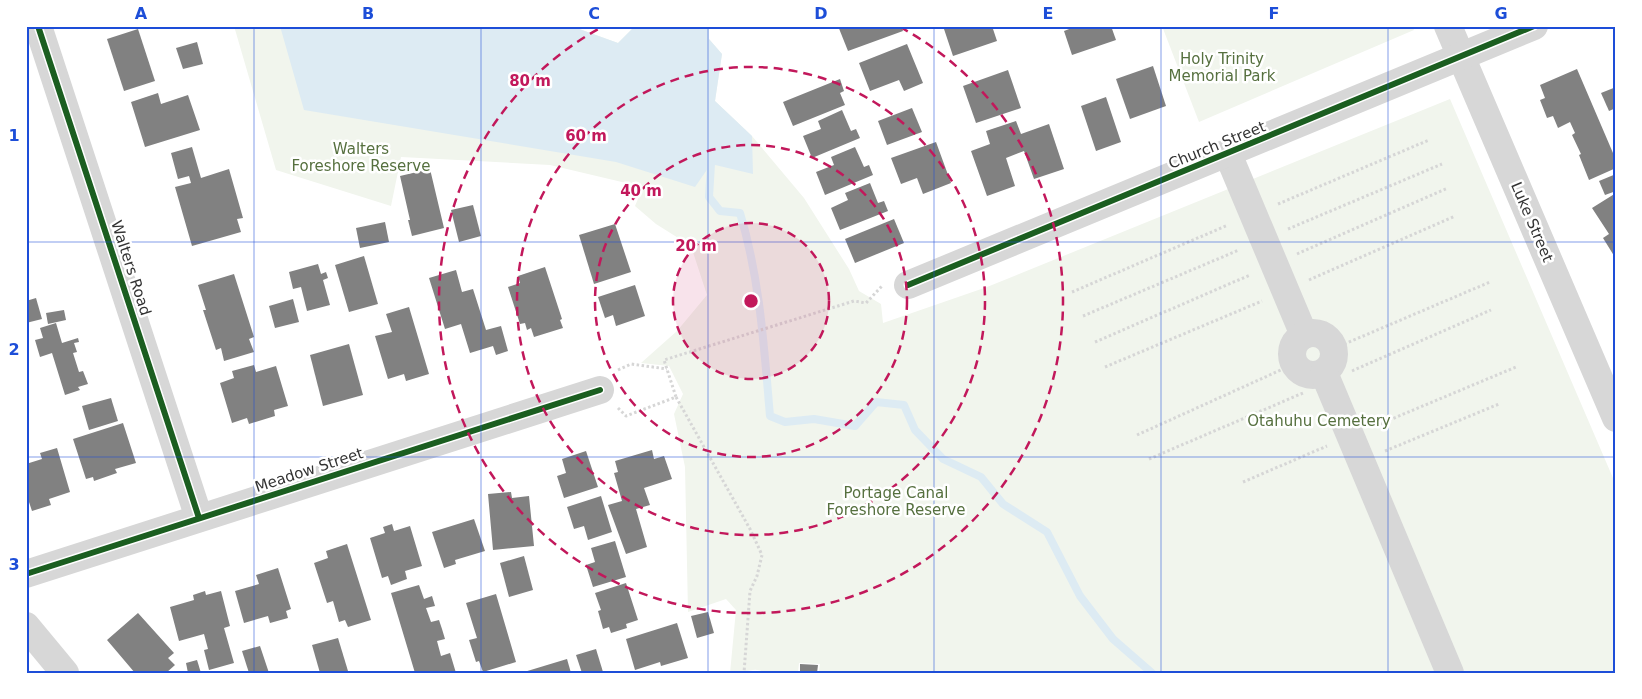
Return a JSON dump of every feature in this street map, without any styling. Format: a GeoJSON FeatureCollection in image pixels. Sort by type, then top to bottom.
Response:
{"type":"FeatureCollection","features":[{"type":"Feature","properties":{"kind":"street","name":"Walters Road"},"geometry":{"type":"LineString","coordinates":[[38,26],[199,518]]}},
{"type":"Feature","properties":{"kind":"street","name":"Luke Street"},"geometry":{"type":"LineString","coordinates":[[1448,26],[1616,418]]}},
{"type":"Feature","properties":{"kind":"street","name":"Church Street"},"geometry":{"type":"LineString","coordinates":[[908,285],[1461,58],[1534,26]]}},
{"type":"Feature","properties":{"kind":"street"},"geometry":{"type":"LineString","coordinates":[[1228,154],[1304,335]]}},
{"type":"Feature","properties":{"kind":"street"},"geometry":{"type":"LineString","coordinates":[[1311,333],[1325,336],[1334,348],[1333,362],[1329,369],[1317,376],[1304,374],[1294,364],[1292,350],[1294,344],[1304,335],[1311,333]]}},
{"type":"Feature","properties":{"kind":"street"},"geometry":{"type":"LineString","coordinates":[[1324,373],[1450,673]]}},
{"type":"Feature","properties":{"kind":"street","name":"Meadow Street"},"geometry":{"type":"LineString","coordinates":[[26,574],[600,390]]}},
{"type":"Feature","properties":{"kind":"street"},"geometry":{"type":"LineString","coordinates":[[26,626],[65,673]]}},
{"type":"Feature","properties":{"kind":"path"},"geometry":{"type":"LineString","coordinates":[[1334,348],[1490,282]]}},
{"type":"Feature","properties":{"kind":"path"},"geometry":{"type":"LineString","coordinates":[[744,673],[750,591],[757,576],[762,555],[750,529],[676,397],[664,360],[854,301]]}},
{"type":"Feature","properties":{"kind":"path"},"geometry":{"type":"LineString","coordinates":[[667,369],[630,364],[618,370],[600,390],[626,416],[676,397]]}},
{"type":"Feature","properties":{"kind":"path"},"geometry":{"type":"LineString","coordinates":[[1137,435],[1294,364]]}},
{"type":"Feature","properties":{"kind":"path"},"geometry":{"type":"LineString","coordinates":[[1243,482],[1516,367]]}},
{"type":"Feature","properties":{"kind":"path"},"geometry":{"type":"LineString","coordinates":[[1361,461],[1499,404]]}},
{"type":"Feature","properties":{"kind":"green space"},"geometry":{"type":"Polygon","coordinates":[[[234,26],[571,26],[618,43],[635,26],[709,26],[709,39],[722,54],[715,101],[752,136],[804,198],[849,269],[859,291],[881,304],[883,323],[987,287],[1450,99],[1616,485],[1616,673],[840,673],[819,671],[820,664],[799,663],[798,673],[765,673],[754,670],[730,673],[736,610],[726,599],[688,612],[685,467],[674,414],[683,394],[669,366],[641,363],[677,331],[707,295],[691,246],[656,224],[635,206],[643,187],[550,165],[401,157],[391,206],[276,170],[234,26]]]}},
{"type":"Feature","properties":{"kind":"green space","name":"Holy Trinity Memorial Park"},"geometry":{"type":"Polygon","coordinates":[[[1162,26],[1412,26],[1414,30],[1199,122],[1162,26]]]}},
{"type":"Feature","properties":{"kind":"shaded area"},"geometry":{"type":"Polygon","coordinates":[[[280,26],[571,26],[618,43],[635,26],[709,26],[709,39],[722,54],[715,101],[752,136],[753,174],[711,164],[695,187],[616,162],[304,110],[280,26]]]}},
{"type":"Feature","properties":{"kind":"building"},"geometry":{"type":"Polygon","coordinates":[[[838,26],[901,26],[903,31],[848,51],[838,26]]]}},
{"type":"Feature","properties":{"kind":"building"},"geometry":{"type":"Polygon","coordinates":[[[943,26],[992,26],[997,41],[953,56],[943,26]]]}},
{"type":"Feature","properties":{"kind":"building"},"geometry":{"type":"Polygon","coordinates":[[[1077,26],[1111,26],[1116,40],[1072,55],[1064,31],[1077,26]]]}},
{"type":"Feature","properties":{"kind":"building"},"geometry":{"type":"Polygon","coordinates":[[[138,29],[155,81],[124,91],[107,39],[138,29]]]}},
{"type":"Feature","properties":{"kind":"building"},"geometry":{"type":"Polygon","coordinates":[[[197,42],[203,64],[183,69],[176,48],[197,42]]]}},
{"type":"Feature","properties":{"kind":"building"},"geometry":{"type":"Polygon","coordinates":[[[907,44],[923,83],[904,91],[899,80],[870,91],[859,63],[907,44]]]}},
{"type":"Feature","properties":{"kind":"building"},"geometry":{"type":"Polygon","coordinates":[[[1153,66],[1166,106],[1130,119],[1116,79],[1153,66]]]}},
{"type":"Feature","properties":{"kind":"building"},"geometry":{"type":"Polygon","coordinates":[[[1577,69],[1616,160],[1616,168],[1589,180],[1579,155],[1581,154],[1572,135],[1575,133],[1570,122],[1558,128],[1553,116],[1547,118],[1540,100],[1545,98],[1540,85],[1577,69]]]}},
{"type":"Feature","properties":{"kind":"building"},"geometry":{"type":"Polygon","coordinates":[[[1008,70],[1021,108],[976,123],[963,86],[1008,70]]]}},
{"type":"Feature","properties":{"kind":"building"},"geometry":{"type":"Polygon","coordinates":[[[840,79],[844,91],[840,93],[845,105],[793,126],[783,102],[840,79]]]}},
{"type":"Feature","properties":{"kind":"building"},"geometry":{"type":"Polygon","coordinates":[[[1616,87],[1616,108],[1609,111],[1601,93],[1616,87]]]}},
{"type":"Feature","properties":{"kind":"building"},"geometry":{"type":"Polygon","coordinates":[[[158,93],[161,104],[188,95],[200,130],[145,147],[131,102],[158,93]]]}},
{"type":"Feature","properties":{"kind":"building"},"geometry":{"type":"Polygon","coordinates":[[[1106,97],[1121,142],[1096,151],[1081,106],[1106,97]]]}},
{"type":"Feature","properties":{"kind":"building"},"geometry":{"type":"Polygon","coordinates":[[[912,108],[922,132],[887,145],[878,121],[912,108]]]}},
{"type":"Feature","properties":{"kind":"building"},"geometry":{"type":"Polygon","coordinates":[[[842,110],[851,131],[856,129],[860,138],[812,158],[803,136],[821,129],[818,121],[842,110]]]}},
{"type":"Feature","properties":{"kind":"building"},"geometry":{"type":"Polygon","coordinates":[[[1016,121],[1021,134],[1049,124],[1064,169],[1034,179],[1024,151],[1006,158],[1015,186],[987,196],[971,151],[990,144],[986,131],[1016,121]]]}},
{"type":"Feature","properties":{"kind":"building"},"geometry":{"type":"Polygon","coordinates":[[[936,142],[951,183],[923,194],[917,178],[901,184],[891,158],[936,142]]]}},
{"type":"Feature","properties":{"kind":"building"},"geometry":{"type":"Polygon","coordinates":[[[192,147],[201,178],[229,169],[243,218],[237,219],[241,232],[192,246],[175,187],[191,183],[189,176],[178,179],[171,153],[192,147]]]}},
{"type":"Feature","properties":{"kind":"building"},"geometry":{"type":"Polygon","coordinates":[[[855,147],[864,167],[869,165],[873,175],[825,195],[816,172],[834,165],[831,157],[855,147]]]}},
{"type":"Feature","properties":{"kind":"building"},"geometry":{"type":"Polygon","coordinates":[[[430,169],[444,228],[412,236],[400,176],[430,169]]]}},
{"type":"Feature","properties":{"kind":"building"},"geometry":{"type":"Polygon","coordinates":[[[1616,174],[1616,191],[1605,195],[1599,181],[1616,174]]]}},
{"type":"Feature","properties":{"kind":"building"},"geometry":{"type":"Polygon","coordinates":[[[870,183],[878,203],[884,201],[888,211],[840,230],[831,208],[848,200],[845,193],[870,183]]]}},
{"type":"Feature","properties":{"kind":"building"},"geometry":{"type":"Polygon","coordinates":[[[1616,193],[1616,259],[1603,238],[1609,234],[1592,208],[1616,193]]]}},
{"type":"Feature","properties":{"kind":"building"},"geometry":{"type":"Polygon","coordinates":[[[473,205],[481,236],[459,242],[451,210],[473,205]]]}},
{"type":"Feature","properties":{"kind":"building"},"geometry":{"type":"Polygon","coordinates":[[[894,219],[904,243],[855,263],[845,239],[894,219]]]}},
{"type":"Feature","properties":{"kind":"building"},"geometry":{"type":"Polygon","coordinates":[[[385,222],[389,242],[360,248],[356,228],[385,222]]]}},
{"type":"Feature","properties":{"kind":"building"},"geometry":{"type":"Polygon","coordinates":[[[615,224],[631,272],[594,284],[579,235],[615,224]]]}},
{"type":"Feature","properties":{"kind":"building"},"geometry":{"type":"Polygon","coordinates":[[[364,256],[378,304],[349,312],[335,265],[364,256]]]}},
{"type":"Feature","properties":{"kind":"building"},"geometry":{"type":"Polygon","coordinates":[[[318,264],[321,274],[326,272],[328,278],[323,280],[330,305],[307,311],[301,287],[293,289],[289,272],[318,264]]]}},
{"type":"Feature","properties":{"kind":"building"},"geometry":{"type":"Polygon","coordinates":[[[545,267],[562,319],[560,320],[563,328],[534,337],[531,328],[527,330],[525,323],[520,324],[508,287],[520,283],[518,276],[545,267]]]}},
{"type":"Feature","properties":{"kind":"building"},"geometry":{"type":"Polygon","coordinates":[[[456,270],[462,292],[473,289],[486,330],[501,326],[508,351],[496,355],[493,346],[470,353],[461,324],[445,329],[429,278],[456,270]]]}},
{"type":"Feature","properties":{"kind":"building"},"geometry":{"type":"Polygon","coordinates":[[[234,274],[254,337],[249,339],[254,352],[224,361],[221,348],[216,350],[203,310],[206,310],[198,285],[234,274]]]}},
{"type":"Feature","properties":{"kind":"building"},"geometry":{"type":"Polygon","coordinates":[[[635,285],[645,316],[616,326],[613,315],[605,318],[598,297],[635,285]]]}},
{"type":"Feature","properties":{"kind":"building"},"geometry":{"type":"Polygon","coordinates":[[[36,298],[42,319],[26,323],[26,301],[36,298]]]}},
{"type":"Feature","properties":{"kind":"building"},"geometry":{"type":"Polygon","coordinates":[[[293,299],[299,322],[275,328],[269,306],[293,299]]]}},
{"type":"Feature","properties":{"kind":"building"},"geometry":{"type":"Polygon","coordinates":[[[409,307],[429,374],[406,381],[404,374],[388,379],[375,336],[392,332],[386,314],[409,307]]]}},
{"type":"Feature","properties":{"kind":"building"},"geometry":{"type":"Polygon","coordinates":[[[64,310],[66,320],[48,324],[46,313],[64,310]]]}},
{"type":"Feature","properties":{"kind":"building"},"geometry":{"type":"Polygon","coordinates":[[[56,323],[62,343],[78,338],[79,342],[74,343],[77,352],[73,353],[79,372],[83,371],[88,384],[78,387],[80,390],[65,395],[52,353],[40,357],[35,340],[43,338],[40,328],[56,323]]]}},
{"type":"Feature","properties":{"kind":"building"},"geometry":{"type":"Polygon","coordinates":[[[349,344],[363,395],[323,406],[310,355],[349,344]]]}},
{"type":"Feature","properties":{"kind":"building"},"geometry":{"type":"Polygon","coordinates":[[[254,365],[256,372],[276,366],[288,406],[274,410],[275,416],[249,424],[247,418],[232,423],[220,383],[234,378],[232,371],[254,365]]]}},
{"type":"Feature","properties":{"kind":"building"},"geometry":{"type":"Polygon","coordinates":[[[111,398],[118,421],[89,430],[82,406],[111,398]]]}},
{"type":"Feature","properties":{"kind":"building"},"geometry":{"type":"Polygon","coordinates":[[[123,423],[136,463],[115,469],[117,473],[94,481],[93,477],[86,479],[73,439],[123,423]]]}},
{"type":"Feature","properties":{"kind":"building"},"geometry":{"type":"Polygon","coordinates":[[[57,448],[70,492],[49,499],[51,505],[32,511],[26,493],[26,478],[29,477],[26,464],[42,459],[40,453],[57,448]]]}},
{"type":"Feature","properties":{"kind":"building"},"geometry":{"type":"Polygon","coordinates":[[[652,450],[654,459],[664,456],[672,479],[644,488],[650,505],[636,509],[647,547],[626,554],[608,505],[622,501],[614,473],[618,472],[615,461],[652,450]]]}},
{"type":"Feature","properties":{"kind":"building"},"geometry":{"type":"Polygon","coordinates":[[[586,451],[598,487],[564,498],[557,476],[566,473],[562,459],[586,451]]]}},
{"type":"Feature","properties":{"kind":"building"},"geometry":{"type":"Polygon","coordinates":[[[511,492],[512,498],[529,496],[534,546],[493,550],[488,494],[511,492]]]}},
{"type":"Feature","properties":{"kind":"building"},"geometry":{"type":"Polygon","coordinates":[[[601,496],[612,532],[588,540],[584,526],[574,529],[567,507],[601,496]]]}},
{"type":"Feature","properties":{"kind":"building"},"geometry":{"type":"Polygon","coordinates":[[[474,519],[485,551],[455,560],[456,564],[444,568],[432,532],[474,519]]]}},
{"type":"Feature","properties":{"kind":"building"},"geometry":{"type":"Polygon","coordinates":[[[392,524],[394,531],[410,526],[422,566],[405,571],[407,579],[391,585],[388,576],[382,578],[370,538],[385,533],[383,527],[392,524]]]}},
{"type":"Feature","properties":{"kind":"building"},"geometry":{"type":"Polygon","coordinates":[[[615,541],[626,577],[593,587],[586,565],[595,562],[591,548],[615,541]]]}},
{"type":"Feature","properties":{"kind":"building"},"geometry":{"type":"Polygon","coordinates":[[[347,544],[371,620],[348,627],[345,620],[339,622],[333,601],[327,603],[314,563],[328,558],[326,551],[347,544]]]}},
{"type":"Feature","properties":{"kind":"building"},"geometry":{"type":"Polygon","coordinates":[[[524,556],[533,590],[509,597],[500,563],[524,556]]]}},
{"type":"Feature","properties":{"kind":"building"},"geometry":{"type":"Polygon","coordinates":[[[278,568],[291,609],[286,611],[288,618],[270,623],[268,616],[244,623],[235,591],[259,584],[256,575],[278,568]]]}},
{"type":"Feature","properties":{"kind":"building"},"geometry":{"type":"Polygon","coordinates":[[[626,583],[638,620],[626,624],[627,628],[611,633],[609,627],[603,629],[598,611],[601,610],[595,593],[626,583]]]}},
{"type":"Feature","properties":{"kind":"building"},"geometry":{"type":"Polygon","coordinates":[[[419,585],[424,599],[432,596],[435,606],[426,608],[431,622],[439,620],[445,639],[437,641],[441,656],[450,653],[456,673],[415,673],[391,593],[419,585]]]}},
{"type":"Feature","properties":{"kind":"building"},"geometry":{"type":"Polygon","coordinates":[[[205,591],[206,595],[221,591],[230,626],[224,628],[234,663],[209,670],[204,650],[208,649],[204,634],[179,641],[170,607],[194,600],[193,595],[205,591]]]}},
{"type":"Feature","properties":{"kind":"building"},"geometry":{"type":"Polygon","coordinates":[[[496,594],[516,662],[483,672],[479,661],[476,662],[469,640],[477,638],[466,603],[496,594]]]}},
{"type":"Feature","properties":{"kind":"building"},"geometry":{"type":"Polygon","coordinates":[[[708,612],[714,633],[697,638],[691,616],[708,612]]]}},
{"type":"Feature","properties":{"kind":"building"},"geometry":{"type":"Polygon","coordinates":[[[138,613],[174,653],[168,658],[175,665],[166,673],[135,673],[107,640],[138,613]]]}},
{"type":"Feature","properties":{"kind":"building"},"geometry":{"type":"Polygon","coordinates":[[[677,623],[688,658],[661,666],[660,662],[635,670],[626,639],[677,623]]]}},
{"type":"Feature","properties":{"kind":"building"},"geometry":{"type":"Polygon","coordinates":[[[338,638],[348,671],[320,673],[312,645],[338,638]]]}},
{"type":"Feature","properties":{"kind":"building"},"geometry":{"type":"Polygon","coordinates":[[[260,646],[269,673],[249,673],[242,651],[260,646]]]}},
{"type":"Feature","properties":{"kind":"building"},"geometry":{"type":"Polygon","coordinates":[[[596,649],[603,672],[582,673],[576,655],[596,649]]]}},
{"type":"Feature","properties":{"kind":"building"},"geometry":{"type":"Polygon","coordinates":[[[567,659],[571,673],[524,673],[524,672],[567,659]]]}},
{"type":"Feature","properties":{"kind":"building"},"geometry":{"type":"Polygon","coordinates":[[[197,660],[201,673],[188,673],[186,663],[197,660]]]}},
{"type":"Feature","properties":{"kind":"building"},"geometry":{"type":"Polygon","coordinates":[[[800,664],[818,665],[817,673],[800,673],[800,664]]]}},
{"type":"Feature","properties":{"kind":"waterway"},"geometry":{"type":"LineString","coordinates":[[704,158],[711,164],[709,197],[720,211],[740,213],[747,238],[757,288],[770,416],[785,422],[814,419],[855,426],[876,402],[904,405],[915,430],[943,459],[981,477],[1003,504],[1047,532],[1080,596],[1113,639],[1152,673]]}},
{"type":"Feature","properties":{"kind":"cycle path"},"geometry":{"type":"LineString","coordinates":[[38,26],[199,518]]}},
{"type":"Feature","properties":{"kind":"cycle path"},"geometry":{"type":"LineString","coordinates":[[908,285],[1534,26]]}},
{"type":"Feature","properties":{"kind":"cycle path"},"geometry":{"type":"LineString","coordinates":[[26,574],[600,390]]}},
{"type":"Feature","properties":{"kind":"park label","name":"Walters Foreshore Reserve"},"geometry":{"type":"Point","coordinates":[361,158]}},
{"type":"Feature","properties":{"kind":"park label","name":"Otahuhu Cemetery"},"geometry":{"type":"Point","coordinates":[1319,421]}},
{"type":"Feature","properties":{"kind":"park label","name":"Portage Canal Foreshore Reserve"},"geometry":{"type":"Point","coordinates":[896,502]}}]}
